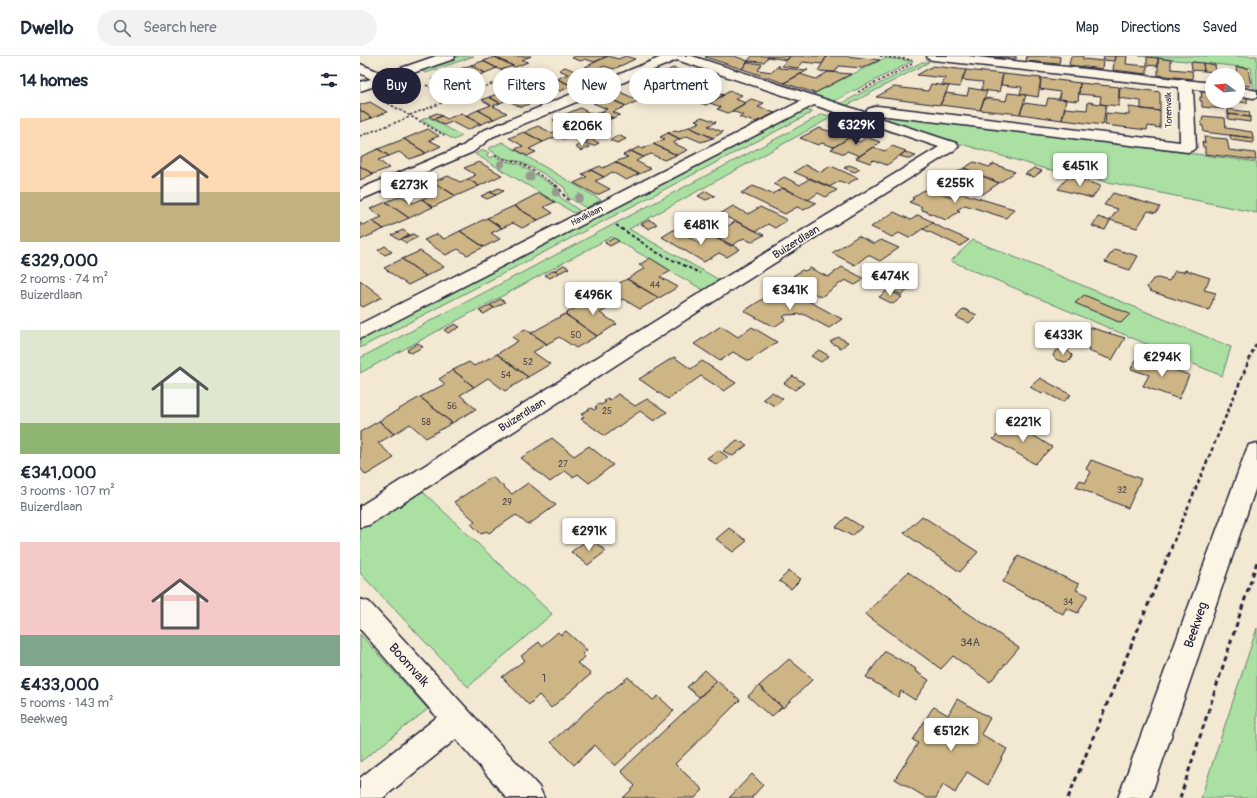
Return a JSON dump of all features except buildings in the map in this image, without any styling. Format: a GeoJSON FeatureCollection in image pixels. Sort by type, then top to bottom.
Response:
{"type":"FeatureCollection","features":[{"type":"Feature","properties":{"kind":"street"},"geometry":{"type":"LineString","coordinates":[[415,68],[449,56]]}},
{"type":"Feature","properties":{"kind":"street"},"geometry":{"type":"LineString","coordinates":[[360,195],[472,146],[487,134],[675,56]]}},
{"type":"Feature","properties":{"kind":"street","name":"Buizerdlaan"},"geometry":{"type":"LineString","coordinates":[[360,518],[723,287],[951,146],[679,56]]}},
{"type":"Feature","properties":{"kind":"street","name":"Torenvalk"},"geometry":{"type":"LineString","coordinates":[[933,56],[1205,86]]}},
{"type":"Feature","properties":{"kind":"street"},"geometry":{"type":"LineString","coordinates":[[360,68],[372,74]]}},
{"type":"Feature","properties":{"kind":"street"},"geometry":{"type":"LineString","coordinates":[[360,87],[372,83]]}},
{"type":"Feature","properties":{"kind":"street","name":"Torenvalk"},"geometry":{"type":"LineString","coordinates":[[862,116],[877,110],[1188,147],[1186,84]]}},
{"type":"Feature","properties":{"kind":"street"},"geometry":{"type":"LineString","coordinates":[[1245,92],[1253,94]]}},
{"type":"Feature","properties":{"kind":"street","name":"Haviklaan"},"geometry":{"type":"LineString","coordinates":[[360,332],[814,100]]}},
{"type":"Feature","properties":{"kind":"street","name":"Beekweg"},"geometry":{"type":"LineString","coordinates":[[1134,798],[1257,451]]}},
{"type":"Feature","properties":{"kind":"street","name":"Boomvalk"},"geometry":{"type":"LineString","coordinates":[[360,610],[528,798]]}},
{"type":"Feature","properties":{"kind":"street"},"geometry":{"type":"LineString","coordinates":[[360,797],[458,719]]}},
{"type":"Feature","properties":{"kind":"path"},"geometry":{"type":"LineString","coordinates":[[880,56],[918,60]]}},
{"type":"Feature","properties":{"kind":"path"},"geometry":{"type":"LineString","coordinates":[[421,82],[429,86]]}},
{"type":"Feature","properties":{"kind":"path"},"geometry":{"type":"LineString","coordinates":[[390,104],[410,116],[472,146],[504,159],[519,162],[560,188],[564,197],[570,200]]}},
{"type":"Feature","properties":{"kind":"path"},"geometry":{"type":"LineString","coordinates":[[360,136],[438,104]]}},
{"type":"Feature","properties":{"kind":"path"},"geometry":{"type":"LineString","coordinates":[[611,221],[656,252],[707,277],[723,287]]}},
{"type":"Feature","properties":{"kind":"path"},"geometry":{"type":"LineString","coordinates":[[1068,798],[1257,342]]}},
{"type":"Feature","properties":{"kind":"path"},"geometry":{"type":"LineString","coordinates":[[1180,798],[1257,562]]}},
{"type":"Feature","properties":{"kind":"green space"},"geometry":{"type":"Polygon","coordinates":[[[459,56],[474,56],[440,68],[429,68],[429,72],[426,73],[421,70],[459,56]]]}},
{"type":"Feature","properties":{"kind":"green space"},"geometry":{"type":"Polygon","coordinates":[[[1139,56],[1257,56],[1257,91],[1254,91],[1251,68],[1139,56]]]}},
{"type":"Feature","properties":{"kind":"green space"},"geometry":{"type":"Polygon","coordinates":[[[885,58],[913,61],[832,102],[811,95],[885,58]]]}},
{"type":"Feature","properties":{"kind":"green space"},"geometry":{"type":"Polygon","coordinates":[[[922,62],[929,62],[846,106],[840,104],[922,62]]]}},
{"type":"Feature","properties":{"kind":"green space"},"geometry":{"type":"Polygon","coordinates":[[[806,110],[813,112],[360,348],[360,339],[806,110]]]}},
{"type":"Feature","properties":{"kind":"green space"},"geometry":{"type":"Polygon","coordinates":[[[823,114],[832,117],[629,229],[723,282],[707,292],[611,237],[360,373],[360,358],[823,114]]]}},
{"type":"Feature","properties":{"kind":"green space"},"geometry":{"type":"Polygon","coordinates":[[[892,115],[1257,162],[1257,213],[1046,169],[887,120],[892,115]]]}},
{"type":"Feature","properties":{"kind":"green space"},"geometry":{"type":"Polygon","coordinates":[[[428,117],[462,136],[454,140],[421,120],[428,117]]]}},
{"type":"Feature","properties":{"kind":"green space"},"geometry":{"type":"Polygon","coordinates":[[[502,142],[601,200],[586,208],[568,197],[564,187],[544,174],[521,162],[503,158],[488,149],[502,142]]]}},
{"type":"Feature","properties":{"kind":"green space"},"geometry":{"type":"Polygon","coordinates":[[[484,150],[489,153],[486,155],[490,158],[494,156],[504,161],[519,164],[557,188],[560,197],[580,211],[574,213],[475,154],[484,150]]]}},
{"type":"Feature","properties":{"kind":"green space"},"geometry":{"type":"Polygon","coordinates":[[[973,240],[1231,347],[1222,376],[951,261],[973,240]]]}},
{"type":"Feature","properties":{"kind":"green space"},"geometry":{"type":"Polygon","coordinates":[[[420,489],[552,614],[468,687],[360,573],[360,527],[420,489]]]}},
{"type":"Feature","properties":{"kind":"green space"},"geometry":{"type":"Polygon","coordinates":[[[1257,628],[1257,798],[1201,798],[1257,628]]]}},
{"type":"Feature","properties":{"kind":"green space"},"geometry":{"type":"Polygon","coordinates":[[[360,634],[428,709],[360,762],[360,634]]]}}]}
